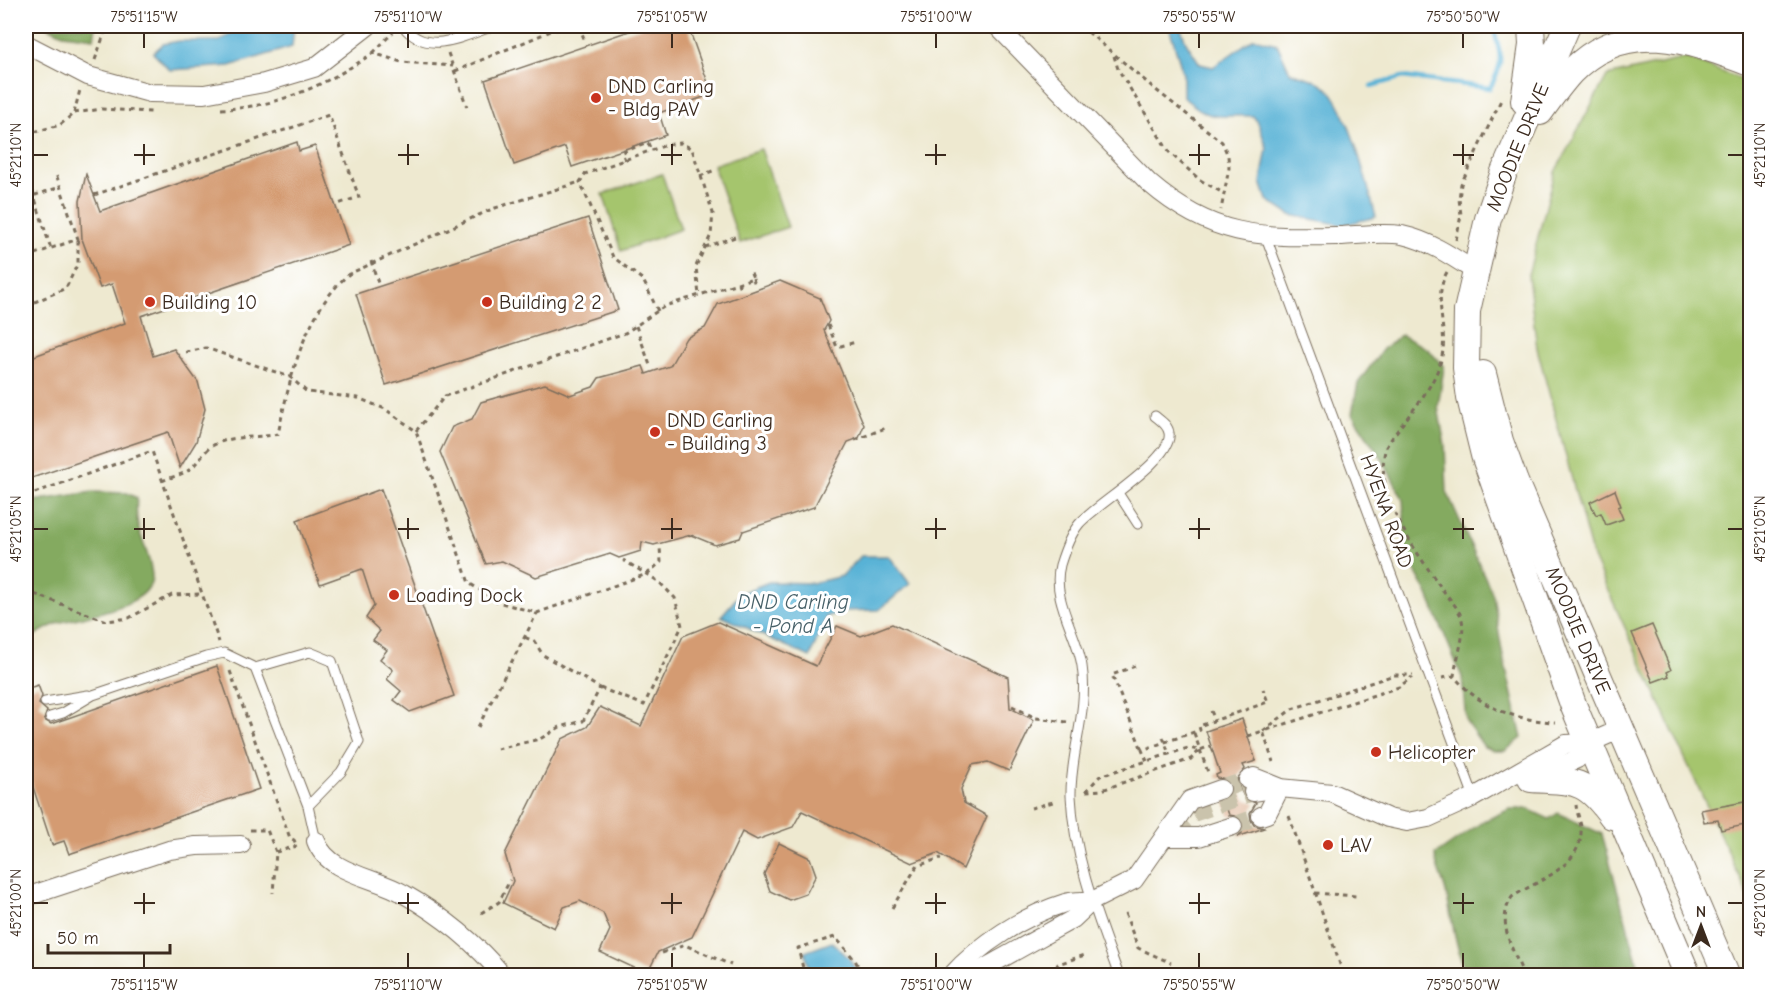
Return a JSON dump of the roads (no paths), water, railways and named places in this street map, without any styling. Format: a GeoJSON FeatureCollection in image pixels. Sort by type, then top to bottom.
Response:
{"type":"FeatureCollection","features":[{"type":"Feature","properties":{"kind":"main road"},"geometry":{"type":"LineString","coordinates":[[1515,146],[1530,66],[1531,26]]}},
{"type":"Feature","properties":{"kind":"main road","name":"MOODIE DRIVE"},"geometry":{"type":"LineString","coordinates":[[1567,26],[1494,198],[1467,311],[1467,378],[1477,431],[1589,742],[1688,975]]}},
{"type":"Feature","properties":{"kind":"main road"},"geometry":{"type":"LineString","coordinates":[[1710,26],[1750,43]]}},
{"type":"Feature","properties":{"kind":"main road"},"geometry":{"type":"LineString","coordinates":[[1515,146],[1571,72],[1602,48],[1620,42],[1658,37],[1692,41],[1750,63]]}},
{"type":"Feature","properties":{"kind":"main road","name":"MOODIE DRIVE"},"geometry":{"type":"LineString","coordinates":[[1476,272],[1484,377],[1500,441],[1727,975]]}},
{"type":"Feature","properties":{"kind":"main road"},"geometry":{"type":"LineString","coordinates":[[1531,779],[1580,783],[1598,796],[1633,845]]}},
{"type":"Feature","properties":{"kind":"street"},"geometry":{"type":"LineString","coordinates":[[26,44],[88,76],[150,93],[204,94],[264,83],[314,68],[368,26]]}},
{"type":"Feature","properties":{"kind":"street"},"geometry":{"type":"LineString","coordinates":[[997,26],[1149,183],[1183,209],[1216,226],[1266,237],[1400,235],[1426,242],[1476,272]]}},
{"type":"Feature","properties":{"kind":"street"},"geometry":{"type":"LineString","coordinates":[[1280,788],[1254,798],[1254,777],[1280,788],[1332,793],[1388,819],[1407,822],[1428,818],[1474,797],[1566,744],[1589,742],[1621,729]]}},
{"type":"Feature","properties":{"kind":"street"},"geometry":{"type":"LineString","coordinates":[[1474,797],[1531,779],[1577,759],[1589,742]]}},
{"type":"Feature","properties":{"kind":"street"},"geometry":{"type":"LineString","coordinates":[[970,975],[1072,920],[1092,901],[1134,880],[1167,837],[1190,800],[1216,786]]}},
{"type":"Feature","properties":{"kind":"street"},"geometry":{"type":"LineString","coordinates":[[1167,837],[1231,820]]}},
{"type":"Feature","properties":{"kind":"street"},"geometry":{"type":"LineString","coordinates":[[26,897],[170,850],[245,838]]}},
{"type":"Feature","properties":{"kind":"street"},"geometry":{"type":"LineString","coordinates":[[316,841],[327,860],[403,893],[448,923],[487,956],[503,975]]}},
{"type":"Feature","properties":{"kind":"street"},"geometry":{"type":"LineString","coordinates":[[951,975],[974,953],[1020,923],[1066,902],[1092,901]]}},
{"type":"Feature","properties":{"kind":"lane"},"geometry":{"type":"LineString","coordinates":[[401,26],[410,35],[422,41],[444,42],[494,26]]}},
{"type":"Feature","properties":{"kind":"lane","name":"HYENA ROAD"},"geometry":{"type":"LineString","coordinates":[[1266,237],[1474,797]]}},
{"type":"Feature","properties":{"kind":"lane"},"geometry":{"type":"LineString","coordinates":[[1119,975],[1092,901],[1078,852],[1071,796],[1084,699],[1082,665],[1061,598],[1059,568],[1078,525],[1139,476],[1168,443],[1170,435],[1167,426],[1155,416]]}},
{"type":"Feature","properties":{"kind":"lane"},"geometry":{"type":"LineString","coordinates":[[1118,493],[1138,524]]}},
{"type":"Feature","properties":{"kind":"lane"},"geometry":{"type":"LineString","coordinates":[[45,702],[93,695],[224,653],[255,668],[310,652],[332,661],[359,742],[341,772],[309,806]]}},
{"type":"Feature","properties":{"kind":"lane"},"geometry":{"type":"LineString","coordinates":[[255,668],[309,806],[316,841]]}},
{"type":"Feature","properties":{"kind":"lane"},"geometry":{"type":"LineString","coordinates":[[50,717],[63,713],[93,695]]}},
{"type":"Feature","properties":{"kind":"water"},"geometry":{"type":"Polygon","coordinates":[[[268,26],[294,26],[292,47],[230,66],[170,70],[153,53],[163,44],[179,41],[220,41],[235,31],[264,31],[268,26]]]}},
{"type":"Feature","properties":{"kind":"water"},"geometry":{"type":"Polygon","coordinates":[[[1169,26],[1180,26],[1186,42],[1200,64],[1213,67],[1254,38],[1277,44],[1290,72],[1325,86],[1342,110],[1349,127],[1376,217],[1343,225],[1290,215],[1267,200],[1261,182],[1267,148],[1258,123],[1253,116],[1209,114],[1183,97],[1183,74],[1169,26]]]}},
{"type":"Feature","properties":{"kind":"water","name":"DND Carling - Pond A"},"geometry":{"type":"Polygon","coordinates":[[[861,556],[889,556],[910,584],[879,610],[842,611],[826,617],[810,657],[721,616],[741,593],[769,582],[813,583],[842,576],[861,556]]]}},
{"type":"Feature","properties":{"kind":"water"},"geometry":{"type":"Polygon","coordinates":[[[832,942],[849,958],[859,975],[811,975],[805,952],[832,942]]]}},
{"type":"Feature","properties":{"kind":"waterway"},"geometry":{"type":"LineString","coordinates":[[1371,86],[1403,77],[1490,88],[1500,63],[1493,26]]}},
{"type":"Feature","properties":{"kind":"tunnel"},"geometry":{"type":"LineString","coordinates":[[1221,789],[1248,780]]}},
{"type":"Feature","properties":{"kind":"tunnel"},"geometry":{"type":"LineString","coordinates":[[1172,832],[1193,813],[1253,792]]}},
{"type":"Feature","properties":{"kind":"tunnel"},"geometry":{"type":"LineString","coordinates":[[1233,826],[1261,816]]}},
{"type":"Feature","properties":{"kind":"place","name":"DND Carling - Bldg PAV"},"geometry":{"type":"Point","coordinates":[596,98]}},
{"type":"Feature","properties":{"kind":"place","name":"Building 10"},"geometry":{"type":"Point","coordinates":[150,302]}},
{"type":"Feature","properties":{"kind":"place","name":"Building 2 2"},"geometry":{"type":"Point","coordinates":[487,302]}},
{"type":"Feature","properties":{"kind":"place","name":"DND Carling - Building 3"},"geometry":{"type":"Point","coordinates":[655,432]}},
{"type":"Feature","properties":{"kind":"place","name":"Loading Dock"},"geometry":{"type":"Point","coordinates":[394,595]}},
{"type":"Feature","properties":{"kind":"place","name":"Helicopter"},"geometry":{"type":"Point","coordinates":[1376,752]}},
{"type":"Feature","properties":{"kind":"place","name":"LAV"},"geometry":{"type":"Point","coordinates":[1328,845]}}]}
